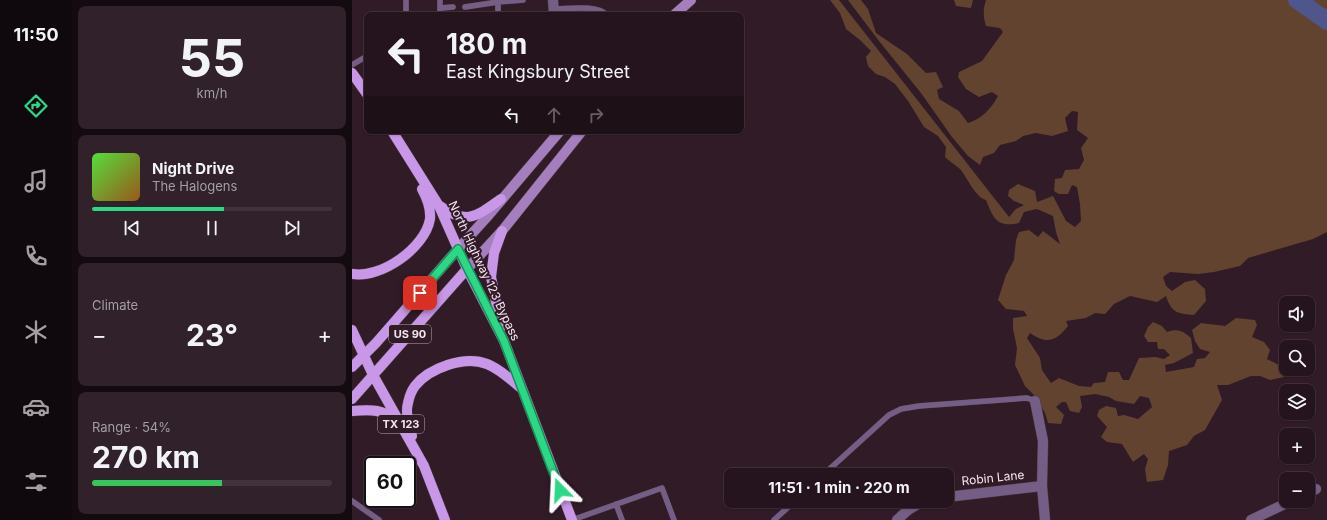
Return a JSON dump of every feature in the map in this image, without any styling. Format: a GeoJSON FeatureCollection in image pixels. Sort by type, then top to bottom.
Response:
{"type":"FeatureCollection","features":[{"type":"Feature","properties":{"kind":"main road"},"geometry":{"type":"LineString","coordinates":[[677,12],[691,0]]}},
{"type":"Feature","properties":{"kind":"main road"},"geometry":{"type":"LineString","coordinates":[[352,73],[364,90]]}},
{"type":"Feature","properties":{"kind":"main road","name":"North Highway 123 Bypass"},"geometry":{"type":"LineString","coordinates":[[394,134],[439,206],[458,249],[504,341],[572,520]]}},
{"type":"Feature","properties":{"kind":"main road","name":"US 90"},"geometry":{"type":"LineString","coordinates":[[352,367],[487,217],[557,134]]}},
{"type":"Feature","properties":{"kind":"main road","name":"US 90"},"geometry":{"type":"LineString","coordinates":[[352,399],[502,231],[580,134]]}},
{"type":"Feature","properties":{"kind":"main road"},"geometry":{"type":"LineString","coordinates":[[352,274],[367,274],[382,269],[400,259],[412,250],[426,230],[430,218],[429,202],[400,143]]}},
{"type":"Feature","properties":{"kind":"main road"},"geometry":{"type":"LineString","coordinates":[[439,206],[448,213],[459,217],[470,217],[482,213],[501,199]]}},
{"type":"Feature","properties":{"kind":"main road"},"geometry":{"type":"LineString","coordinates":[[502,231],[494,253],[491,277],[504,341]]}},
{"type":"Feature","properties":{"kind":"main road","name":"TX 123"},"geometry":{"type":"LineString","coordinates":[[352,330],[373,375],[424,466],[445,520]]}},
{"type":"Feature","properties":{"kind":"main road"},"geometry":{"type":"LineString","coordinates":[[424,466],[411,434],[407,414],[407,404],[415,386],[427,376],[454,362],[470,360],[486,363],[504,373],[522,390]]}},
{"type":"Feature","properties":{"kind":"main road"},"geometry":{"type":"LineString","coordinates":[[352,411],[364,409],[382,412],[391,416],[404,429]]}},
{"type":"Feature","properties":{"kind":"street"},"geometry":{"type":"LineString","coordinates":[[1035,401],[1043,441],[1042,486],[1045,520]]}},
{"type":"Feature","properties":{"kind":"street","name":"Robin Lane"},"geometry":{"type":"LineString","coordinates":[[954,496],[1042,486]]}},
{"type":"Feature","properties":{"kind":"street"},"geometry":{"type":"LineString","coordinates":[[1251,520],[1279,507]]}},
{"type":"Feature","properties":{"kind":"street"},"geometry":{"type":"LineString","coordinates":[[897,520],[911,508]]}},
{"type":"Feature","properties":{"kind":"lane"},"geometry":{"type":"LineString","coordinates":[[406,0],[406,12]]}},
{"type":"Feature","properties":{"kind":"lane"},"geometry":{"type":"LineString","coordinates":[[440,0],[440,12]]}},
{"type":"Feature","properties":{"kind":"lane"},"geometry":{"type":"LineString","coordinates":[[465,7],[498,1],[523,0]]}},
{"type":"Feature","properties":{"kind":"lane"},"geometry":{"type":"LineString","coordinates":[[498,1],[498,12]]}},
{"type":"Feature","properties":{"kind":"lane"},"geometry":{"type":"LineString","coordinates":[[440,8],[453,8]]}},
{"type":"Feature","properties":{"kind":"lane"},"geometry":{"type":"LineString","coordinates":[[553,8],[595,8],[605,12]]}},
{"type":"Feature","properties":{"kind":"lane"},"geometry":{"type":"LineString","coordinates":[[352,65],[364,58]]}},
{"type":"Feature","properties":{"kind":"lane"},"geometry":{"type":"LineString","coordinates":[[831,468],[889,415],[901,409],[919,406],[1027,398],[1035,401]]}},
{"type":"Feature","properties":{"kind":"lane"},"geometry":{"type":"LineString","coordinates":[[572,520],[662,488],[674,520]]}},
{"type":"Feature","properties":{"kind":"lane"},"geometry":{"type":"LineString","coordinates":[[352,501],[379,520]]}},
{"type":"Feature","properties":{"kind":"lane"},"geometry":{"type":"LineString","coordinates":[[616,504],[622,520]]}},
{"type":"Feature","properties":{"kind":"lane"},"geometry":{"type":"LineString","coordinates":[[774,520],[787,508]]}},
{"type":"Feature","properties":{"kind":"shaded area"},"geometry":{"type":"Polygon","coordinates":[[[830,0],[839,0],[1009,217],[1016,209],[1024,205],[1014,201],[1008,196],[1009,190],[1018,184],[1035,191],[1037,202],[1053,196],[1066,221],[1075,227],[1081,221],[1077,187],[1072,185],[1068,194],[1059,194],[1054,191],[1055,179],[1062,178],[1065,170],[1079,169],[1084,160],[1081,148],[1088,138],[1077,130],[1078,112],[1072,111],[1065,118],[1068,131],[1052,136],[1036,133],[1023,136],[1016,141],[1000,145],[994,153],[983,157],[980,165],[968,156],[952,137],[921,93],[848,0],[861,0],[868,9],[876,33],[907,54],[926,73],[936,72],[943,87],[937,90],[939,99],[959,111],[968,123],[985,113],[998,96],[992,92],[979,97],[966,89],[958,77],[959,72],[982,61],[1003,32],[1000,28],[986,26],[984,19],[984,7],[986,0],[1327,0],[1327,232],[1313,239],[1248,258],[1240,266],[1198,274],[1170,272],[1163,277],[1166,286],[1172,291],[1185,282],[1195,280],[1205,289],[1206,301],[1194,315],[1179,313],[1173,309],[1170,306],[1166,296],[1157,302],[1130,296],[1114,304],[1105,314],[1095,313],[1086,318],[1066,321],[1068,326],[1064,331],[1051,340],[1041,339],[1030,333],[1027,338],[1040,358],[1042,370],[1051,383],[1059,378],[1079,386],[1091,387],[1094,383],[1105,382],[1108,372],[1119,372],[1123,380],[1129,380],[1139,358],[1155,357],[1164,359],[1170,355],[1164,349],[1158,349],[1157,342],[1148,342],[1144,336],[1148,327],[1153,322],[1162,326],[1167,332],[1174,330],[1180,331],[1191,338],[1193,353],[1174,363],[1165,365],[1166,372],[1194,367],[1197,359],[1205,358],[1210,352],[1200,349],[1195,341],[1192,330],[1201,323],[1225,326],[1236,318],[1255,320],[1257,325],[1252,337],[1264,342],[1270,350],[1267,359],[1279,365],[1279,376],[1284,377],[1270,380],[1260,376],[1251,376],[1228,385],[1217,385],[1222,400],[1205,430],[1194,436],[1187,445],[1169,451],[1168,465],[1163,480],[1147,482],[1145,469],[1148,459],[1144,454],[1133,462],[1122,444],[1107,442],[1101,437],[1107,427],[1097,416],[1099,410],[1106,406],[1116,408],[1118,416],[1124,415],[1138,419],[1152,407],[1149,398],[1140,396],[1134,404],[1116,401],[1109,397],[1095,394],[1080,396],[1082,407],[1079,413],[1070,411],[1066,402],[1062,402],[1056,407],[1064,415],[1061,424],[1048,423],[1045,413],[1033,394],[1025,386],[1015,365],[1017,348],[1013,329],[1013,318],[1027,316],[1024,311],[1006,309],[998,300],[1006,275],[1014,260],[1016,240],[1019,232],[1029,230],[1038,237],[1043,231],[1060,244],[1053,216],[1037,209],[1024,212],[1019,223],[1006,224],[997,220],[991,212],[986,200],[978,195],[960,169],[945,157],[946,147],[938,136],[924,127],[908,101],[895,84],[885,77],[876,74],[868,66],[866,57],[871,51],[846,29],[840,13],[830,0]]]}},
{"type":"Feature","properties":{"kind":"shaded area"},"geometry":{"type":"Polygon","coordinates":[[[954,0],[973,0],[971,8],[956,6],[954,0]]]}},
{"type":"Feature","properties":{"kind":"waterway"},"geometry":{"type":"LineString","coordinates":[[1297,0],[1327,21]]}},
{"type":"Feature","properties":{"kind":"route"},"geometry":{"type":"LineString","coordinates":[[420,293],[458,249],[504,341],[560,490]]}}]}
